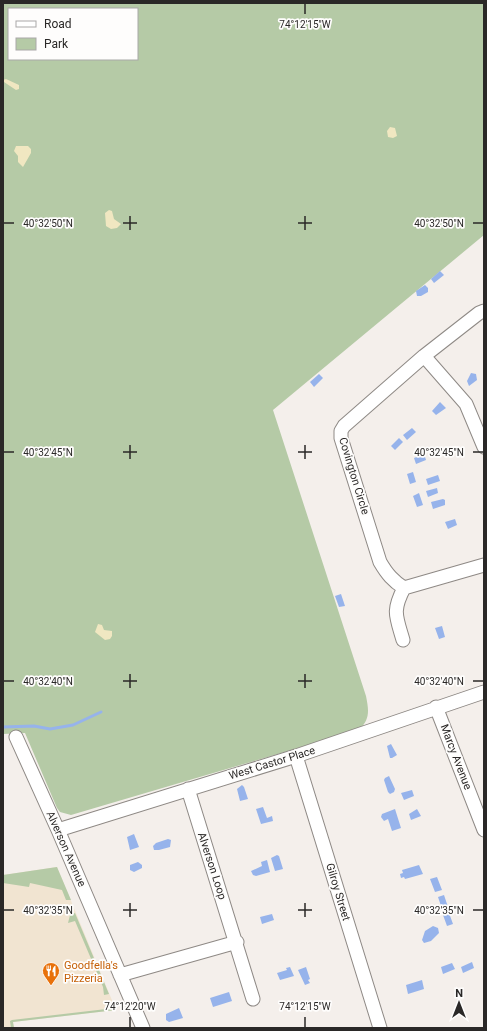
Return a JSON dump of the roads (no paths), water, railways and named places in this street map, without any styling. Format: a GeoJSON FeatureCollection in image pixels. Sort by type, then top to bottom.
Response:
{"type":"FeatureCollection","features":[{"type":"Feature","properties":{"kind":"street","name":"Covington Circle"},"geometry":{"type":"LineString","coordinates":[[404,588],[390,578],[380,562],[341,438],[341,431],[344,426],[424,356],[479,313],[484,311]]}},
{"type":"Feature","properties":{"kind":"street"},"geometry":{"type":"LineString","coordinates":[[424,356],[466,404],[484,447]]}},
{"type":"Feature","properties":{"kind":"street"},"geometry":{"type":"LineString","coordinates":[[403,640],[396,609],[397,602],[404,588],[484,565]]}},
{"type":"Feature","properties":{"kind":"street","name":"West Castor Place"},"geometry":{"type":"LineString","coordinates":[[58,830],[296,756],[436,707],[484,692]]}},
{"type":"Feature","properties":{"kind":"street","name":"Marcy Avenue"},"geometry":{"type":"LineString","coordinates":[[436,707],[484,830]]}},
{"type":"Feature","properties":{"kind":"street","name":"Alverson Avenue"},"geometry":{"type":"LineString","coordinates":[[16,737],[58,830],[143,1028]]}},
{"type":"Feature","properties":{"kind":"street","name":"Gilroy Street"},"geometry":{"type":"LineString","coordinates":[[296,756],[380,1028]]}},
{"type":"Feature","properties":{"kind":"street","name":"Alverson Loop"},"geometry":{"type":"LineString","coordinates":[[188,789],[237,942],[253,999]]}},
{"type":"Feature","properties":{"kind":"street"},"geometry":{"type":"LineString","coordinates":[[120,975],[237,942]]}},
{"type":"Feature","properties":{"kind":"water"},"geometry":{"type":"Polygon","coordinates":[[[440,271],[444,275],[434,283],[431,279],[440,271]]]}},
{"type":"Feature","properties":{"kind":"water"},"geometry":{"type":"Polygon","coordinates":[[[425,285],[428,288],[428,292],[421,296],[417,296],[416,291],[425,285]]]}},
{"type":"Feature","properties":{"kind":"water"},"geometry":{"type":"Polygon","coordinates":[[[471,373],[476,374],[477,380],[469,386],[467,381],[471,373]]]}},
{"type":"Feature","properties":{"kind":"water"},"geometry":{"type":"Polygon","coordinates":[[[319,374],[323,378],[314,387],[310,382],[319,374]]]}},
{"type":"Feature","properties":{"kind":"water"},"geometry":{"type":"Polygon","coordinates":[[[440,402],[446,408],[436,415],[432,411],[440,402]]]}},
{"type":"Feature","properties":{"kind":"water"},"geometry":{"type":"Polygon","coordinates":[[[412,428],[416,432],[407,440],[403,435],[412,428]]]}},
{"type":"Feature","properties":{"kind":"water"},"geometry":{"type":"Polygon","coordinates":[[[399,438],[403,442],[395,450],[391,446],[399,438]]]}},
{"type":"Feature","properties":{"kind":"water"},"geometry":{"type":"Polygon","coordinates":[[[424,454],[426,460],[416,464],[414,458],[424,454]]]}},
{"type":"Feature","properties":{"kind":"water"},"geometry":{"type":"Polygon","coordinates":[[[413,472],[416,482],[410,484],[407,474],[413,472]]]}},
{"type":"Feature","properties":{"kind":"water"},"geometry":{"type":"Polygon","coordinates":[[[438,475],[440,481],[428,485],[426,479],[438,475]]]}},
{"type":"Feature","properties":{"kind":"water"},"geometry":{"type":"Polygon","coordinates":[[[437,488],[438,493],[428,497],[426,491],[437,488]]]}},
{"type":"Feature","properties":{"kind":"water"},"geometry":{"type":"Polygon","coordinates":[[[419,493],[423,505],[417,507],[413,496],[419,493]]]}},
{"type":"Feature","properties":{"kind":"water"},"geometry":{"type":"Polygon","coordinates":[[[443,499],[445,500],[445,505],[433,509],[431,502],[443,499]]]}},
{"type":"Feature","properties":{"kind":"water"},"geometry":{"type":"Polygon","coordinates":[[[455,519],[457,525],[448,529],[445,522],[455,519]]]}},
{"type":"Feature","properties":{"kind":"water"},"geometry":{"type":"Polygon","coordinates":[[[341,594],[345,606],[339,607],[335,596],[341,594]]]}},
{"type":"Feature","properties":{"kind":"water"},"geometry":{"type":"Polygon","coordinates":[[[442,626],[445,637],[439,639],[435,628],[442,626]]]}},
{"type":"Feature","properties":{"kind":"water"},"geometry":{"type":"Polygon","coordinates":[[[391,744],[397,755],[390,758],[387,746],[391,744]]]}},
{"type":"Feature","properties":{"kind":"water"},"geometry":{"type":"Polygon","coordinates":[[[389,776],[395,789],[394,792],[390,794],[384,780],[389,776]]]}},
{"type":"Feature","properties":{"kind":"water"},"geometry":{"type":"Polygon","coordinates":[[[242,785],[248,799],[240,801],[237,789],[242,785]]]}},
{"type":"Feature","properties":{"kind":"water"},"geometry":{"type":"Polygon","coordinates":[[[412,790],[414,796],[404,800],[401,793],[412,790]]]}},
{"type":"Feature","properties":{"kind":"water"},"geometry":{"type":"Polygon","coordinates":[[[263,807],[267,818],[272,816],[273,821],[261,824],[256,809],[263,807]]]}},
{"type":"Feature","properties":{"kind":"water"},"geometry":{"type":"Polygon","coordinates":[[[395,809],[401,828],[392,831],[388,819],[384,821],[381,817],[382,814],[395,809]]]}},
{"type":"Feature","properties":{"kind":"water"},"geometry":{"type":"Polygon","coordinates":[[[417,809],[421,816],[411,820],[409,814],[417,809]]]}},
{"type":"Feature","properties":{"kind":"water"},"geometry":{"type":"Polygon","coordinates":[[[134,834],[139,847],[130,850],[127,837],[134,834]]]}},
{"type":"Feature","properties":{"kind":"water"},"geometry":{"type":"Polygon","coordinates":[[[168,839],[171,840],[170,847],[154,850],[153,846],[156,843],[168,839]]]}},
{"type":"Feature","properties":{"kind":"water"},"geometry":{"type":"Polygon","coordinates":[[[277,855],[279,856],[283,869],[275,871],[271,858],[277,855]]]}},
{"type":"Feature","properties":{"kind":"water"},"geometry":{"type":"Polygon","coordinates":[[[267,860],[270,872],[256,876],[253,875],[251,871],[262,866],[261,862],[267,860]]]}},
{"type":"Feature","properties":{"kind":"water"},"geometry":{"type":"Polygon","coordinates":[[[138,862],[142,865],[142,868],[134,872],[130,870],[130,865],[138,862]]]}},
{"type":"Feature","properties":{"kind":"water"},"geometry":{"type":"Polygon","coordinates":[[[419,865],[423,874],[405,879],[404,877],[401,878],[400,874],[403,873],[402,870],[419,865]]]}},
{"type":"Feature","properties":{"kind":"water"},"geometry":{"type":"Polygon","coordinates":[[[437,877],[442,890],[435,892],[430,879],[437,877]]]}},
{"type":"Feature","properties":{"kind":"water"},"geometry":{"type":"Polygon","coordinates":[[[444,895],[448,907],[442,909],[438,897],[444,895]]]}},
{"type":"Feature","properties":{"kind":"water"},"geometry":{"type":"Polygon","coordinates":[[[449,913],[453,924],[447,926],[443,915],[449,913]]]}},
{"type":"Feature","properties":{"kind":"water"},"geometry":{"type":"Polygon","coordinates":[[[272,914],[274,920],[262,924],[260,917],[272,914]]]}},
{"type":"Feature","properties":{"kind":"water"},"geometry":{"type":"Polygon","coordinates":[[[433,926],[438,928],[439,933],[431,941],[424,943],[422,940],[425,931],[433,926]]]}},
{"type":"Feature","properties":{"kind":"water"},"geometry":{"type":"Polygon","coordinates":[[[472,962],[474,968],[463,973],[461,967],[472,962]]]}},
{"type":"Feature","properties":{"kind":"water"},"geometry":{"type":"Polygon","coordinates":[[[452,963],[455,969],[443,974],[441,967],[452,963]]]}},
{"type":"Feature","properties":{"kind":"water"},"geometry":{"type":"Polygon","coordinates":[[[290,967],[294,976],[280,980],[277,973],[287,970],[286,968],[290,967]]]}},
{"type":"Feature","properties":{"kind":"water"},"geometry":{"type":"Polygon","coordinates":[[[306,967],[310,979],[308,980],[310,983],[305,985],[298,970],[306,967]]]}},
{"type":"Feature","properties":{"kind":"water"},"geometry":{"type":"Polygon","coordinates":[[[422,980],[424,989],[408,994],[406,985],[422,980]]]}},
{"type":"Feature","properties":{"kind":"water"},"geometry":{"type":"Polygon","coordinates":[[[229,992],[232,1001],[213,1007],[210,998],[229,992]]]}},
{"type":"Feature","properties":{"kind":"water"},"geometry":{"type":"Polygon","coordinates":[[[179,1008],[183,1018],[169,1022],[166,1020],[166,1014],[179,1008]]]}},
{"type":"Feature","properties":{"kind":"waterway"},"geometry":{"type":"LineString","coordinates":[[3,727],[34,726],[50,729],[73,725],[101,712]]}},
{"type":"Feature","properties":{"kind":"place","name":"Goodfella's Pizzeria"},"geometry":{"type":"Point","coordinates":[51,986]}}]}
